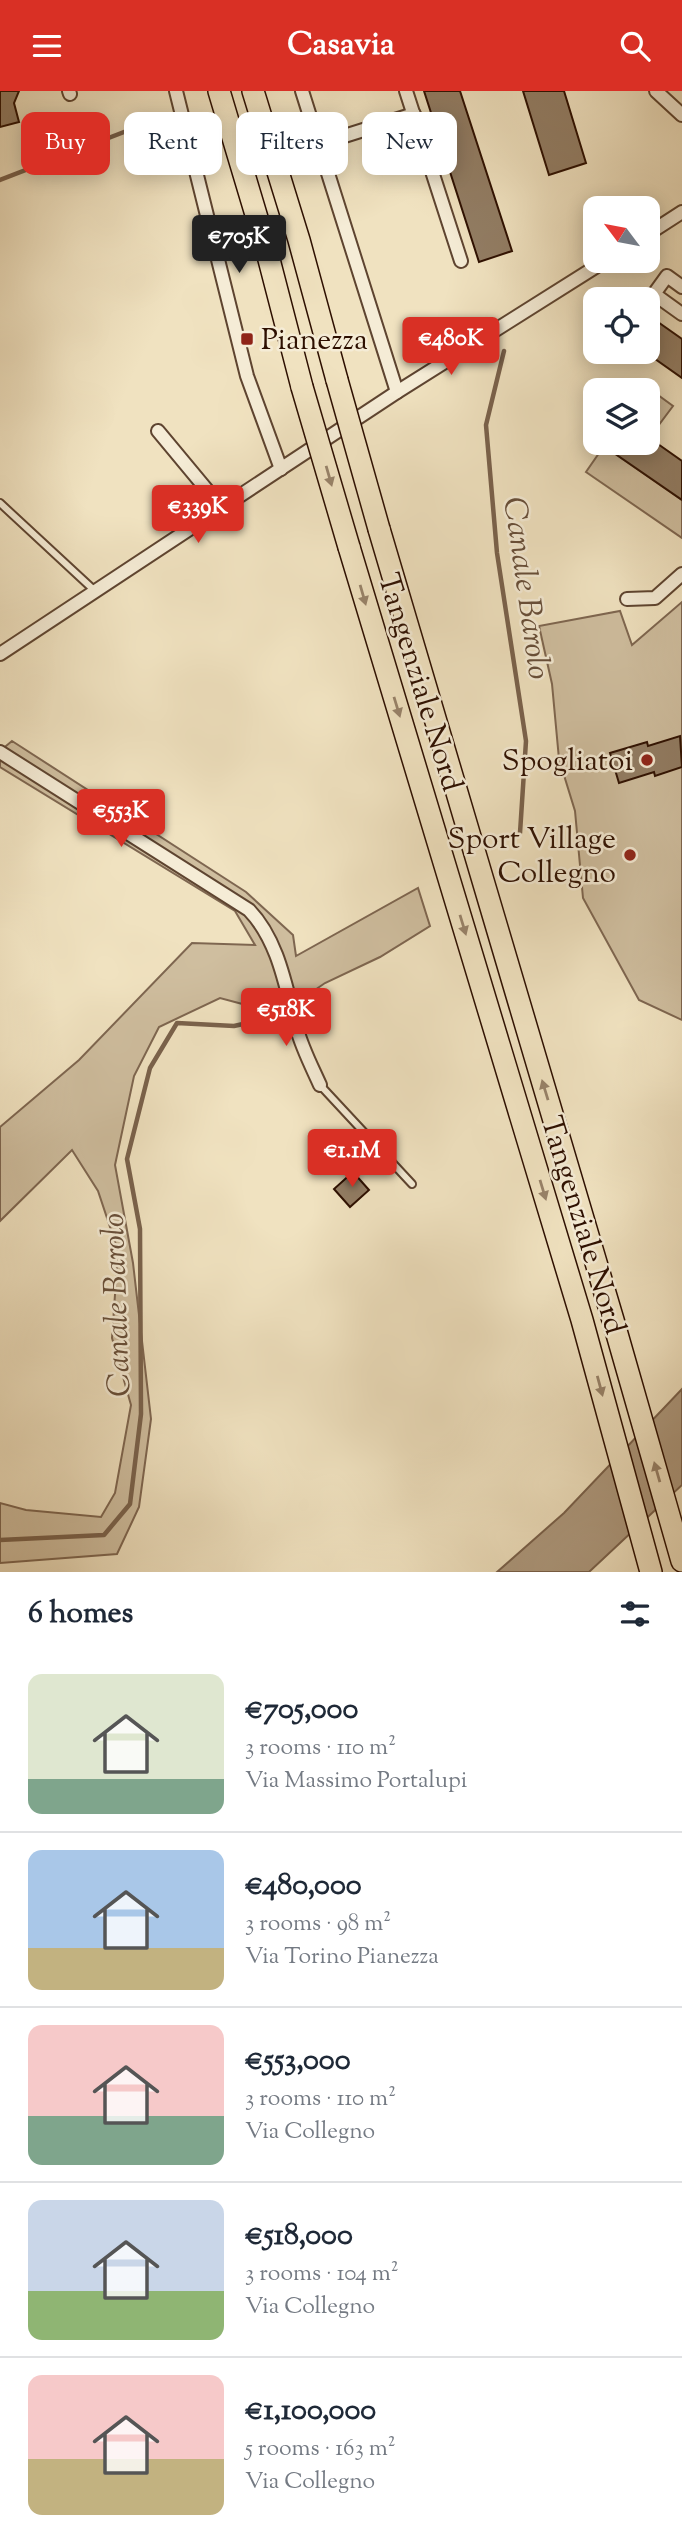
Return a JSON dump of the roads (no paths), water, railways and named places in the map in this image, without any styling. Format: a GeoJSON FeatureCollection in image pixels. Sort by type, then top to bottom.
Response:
{"type":"FeatureCollection","features":[{"type":"Feature","properties":{"kind":"highway","name":"Tangenziale Nord"},"geometry":{"type":"LineString","coordinates":[[219,91],[266,248],[349,547],[582,1320],[651,1572]]}},
{"type":"Feature","properties":{"kind":"highway","name":"Tangenziale Nord"},"geometry":{"type":"LineString","coordinates":[[253,91],[299,240],[379,529],[682,1561]]}},
{"type":"Feature","properties":{"kind":"street"},"geometry":{"type":"LineString","coordinates":[[176,91],[247,376],[281,469]]}},
{"type":"Feature","properties":{"kind":"street"},"geometry":{"type":"LineString","coordinates":[[302,91],[309,112]]}},
{"type":"Feature","properties":{"kind":"street"},"geometry":{"type":"LineString","coordinates":[[406,91],[413,112]]}},
{"type":"Feature","properties":{"kind":"street"},"geometry":{"type":"LineString","coordinates":[[656,91],[682,115]]}},
{"type":"Feature","properties":{"kind":"street"},"geometry":{"type":"LineString","coordinates":[[329,175],[397,392]]}},
{"type":"Feature","properties":{"kind":"street"},"geometry":{"type":"LineString","coordinates":[[434,175],[461,261]]}},
{"type":"Feature","properties":{"kind":"street"},"geometry":{"type":"LineString","coordinates":[[660,226],[682,212]]}},
{"type":"Feature","properties":{"kind":"street"},"geometry":{"type":"LineString","coordinates":[[0,654],[397,392],[586,273]]}},
{"type":"Feature","properties":{"kind":"street"},"geometry":{"type":"LineString","coordinates":[[682,287],[667,277],[654,294],[682,314]]}},
{"type":"Feature","properties":{"kind":"street"},"geometry":{"type":"LineString","coordinates":[[158,431],[222,509]]}},
{"type":"Feature","properties":{"kind":"street"},"geometry":{"type":"LineString","coordinates":[[626,599],[655,598],[682,574]]}},
{"type":"Feature","properties":{"kind":"street"},"geometry":{"type":"LineString","coordinates":[[0,752],[249,910],[269,937],[288,990],[298,1032],[320,1085]]}},
{"type":"Feature","properties":{"kind":"lane"},"geometry":{"type":"LineString","coordinates":[[0,503],[96,593]]}},
{"type":"Feature","properties":{"kind":"lane"},"geometry":{"type":"LineString","coordinates":[[320,1085],[412,1184]]}},
{"type":"Feature","properties":{"kind":"waterway"},"geometry":{"type":"LineString","coordinates":[[0,180],[124,132]]}},
{"type":"Feature","properties":{"kind":"waterway","name":"Canale Barolo"},"geometry":{"type":"LineString","coordinates":[[504,351],[486,425],[497,553],[526,741],[520,833]]}},
{"type":"Feature","properties":{"kind":"waterway","name":"Canale Barolo"},"geometry":{"type":"LineString","coordinates":[[0,1540],[104,1535],[130,1504],[141,1414],[140,1229],[127,1159],[150,1068],[177,1023],[234,1026],[270,1018]]}},
{"type":"Feature","properties":{"kind":"place","name":"Pianezza"},"geometry":{"type":"Point","coordinates":[247,339]}},
{"type":"Feature","properties":{"kind":"place","name":"Spogliatoi"},"geometry":{"type":"Point","coordinates":[647,760]}},
{"type":"Feature","properties":{"kind":"place","name":"Sport Village Collegno"},"geometry":{"type":"Point","coordinates":[630,855]}}]}
